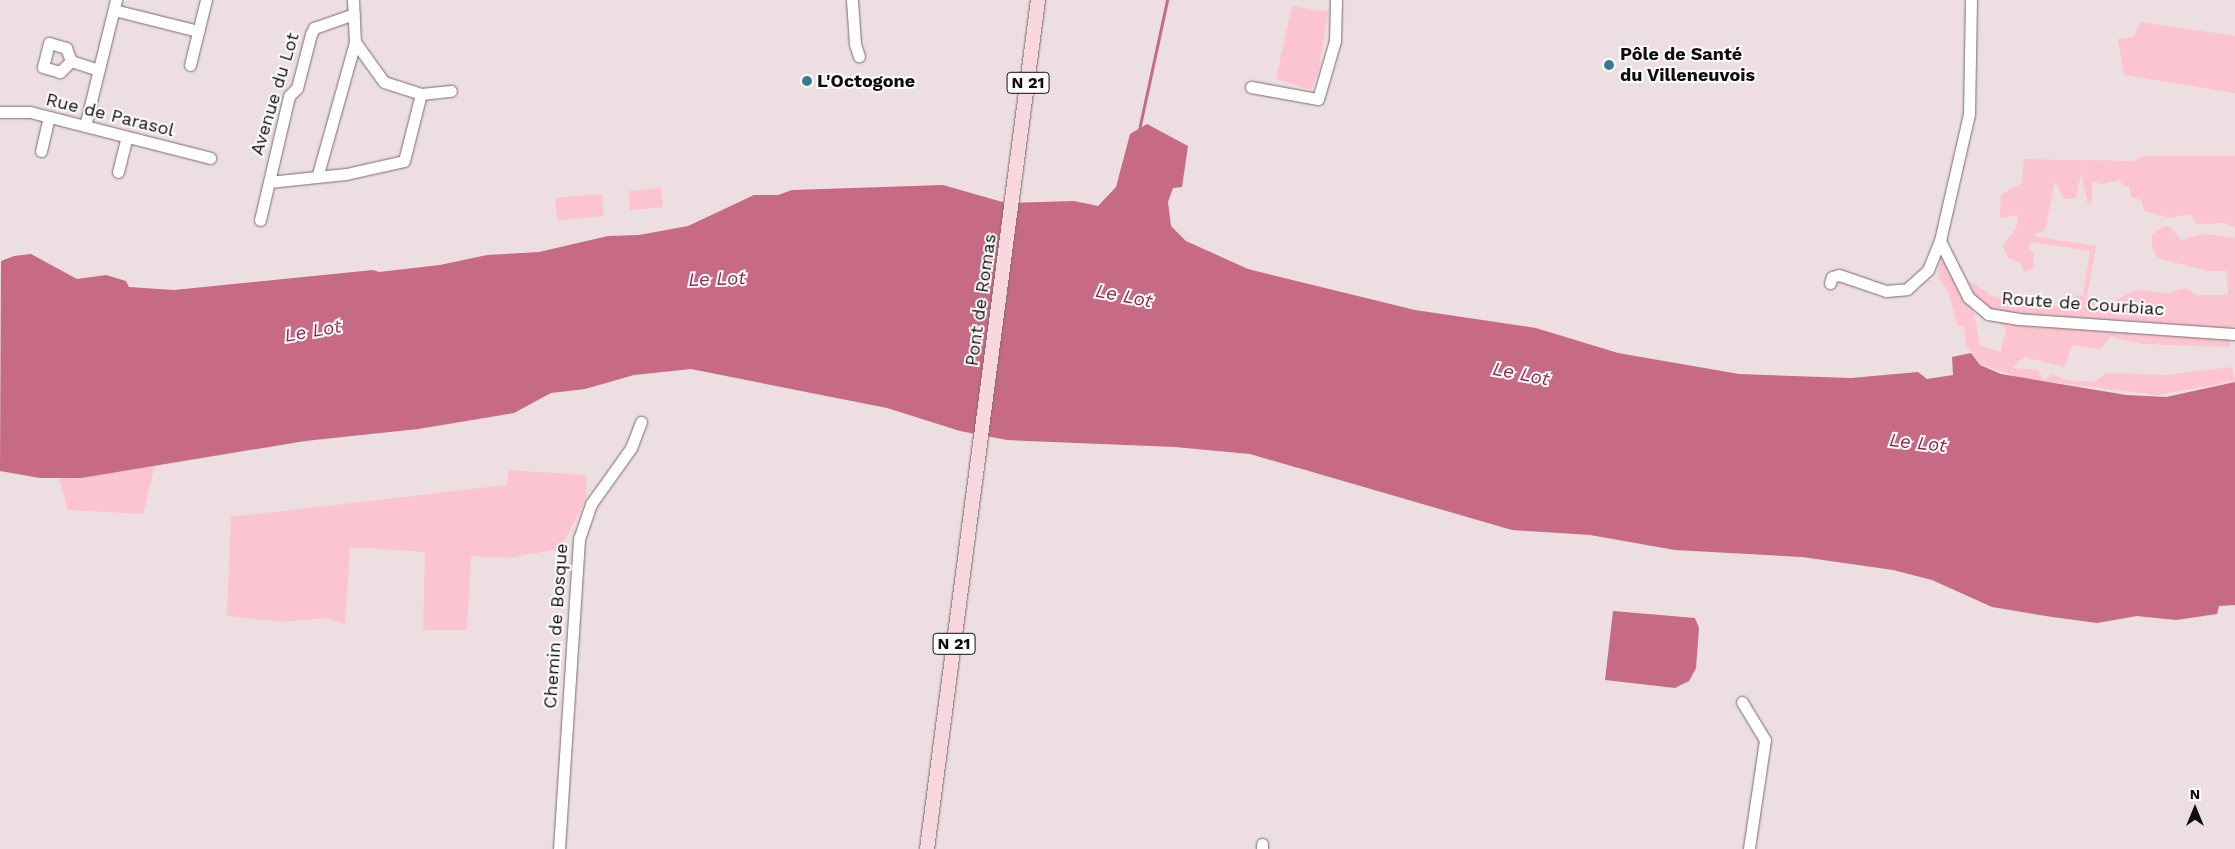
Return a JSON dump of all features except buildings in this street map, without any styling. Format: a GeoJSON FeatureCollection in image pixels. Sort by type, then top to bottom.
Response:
{"type":"FeatureCollection","features":[{"type":"Feature","properties":{"kind":"main road","name":"Pont de Romas"},"geometry":{"type":"LineString","coordinates":[[927,849],[1038,0]]}},
{"type":"Feature","properties":{"kind":"street"},"geometry":{"type":"LineString","coordinates":[[190,65],[206,0]]}},
{"type":"Feature","properties":{"kind":"street"},"geometry":{"type":"LineString","coordinates":[[318,174],[355,42],[353,0]]}},
{"type":"Feature","properties":{"kind":"street"},"geometry":{"type":"LineString","coordinates":[[852,0],[855,44],[859,56]]}},
{"type":"Feature","properties":{"kind":"street"},"geometry":{"type":"LineString","coordinates":[[1251,87],[1318,99],[1326,79],[1335,41],[1336,0]]}},
{"type":"Feature","properties":{"kind":"street"},"geometry":{"type":"LineString","coordinates":[[1830,283],[1832,277],[1839,274],[1886,291],[1907,289],[1928,270],[1940,241],[1969,114],[1971,0]]}},
{"type":"Feature","properties":{"kind":"street"},"geometry":{"type":"LineString","coordinates":[[85,126],[115,5],[198,31]]}},
{"type":"Feature","properties":{"kind":"street","name":"Avenue du Lot"},"geometry":{"type":"LineString","coordinates":[[260,220],[288,96],[297,88],[311,34],[314,28],[354,14]]}},
{"type":"Feature","properties":{"kind":"street"},"geometry":{"type":"LineString","coordinates":[[355,42],[384,82],[421,94],[451,91]]}},
{"type":"Feature","properties":{"kind":"street"},"geometry":{"type":"LineString","coordinates":[[71,61],[99,70]]}},
{"type":"Feature","properties":{"kind":"street","name":"Avenue du Lot"},"geometry":{"type":"LineString","coordinates":[[269,182],[318,174],[346,174],[404,161],[421,94]]}},
{"type":"Feature","properties":{"kind":"street","name":"Rue de Parasol"},"geometry":{"type":"LineString","coordinates":[[0,112],[30,112],[210,158]]}},
{"type":"Feature","properties":{"kind":"street"},"geometry":{"type":"LineString","coordinates":[[41,151],[49,117]]}},
{"type":"Feature","properties":{"kind":"street"},"geometry":{"type":"LineString","coordinates":[[118,172],[127,137]]}},
{"type":"Feature","properties":{"kind":"street","name":"Route de Courbiac"},"geometry":{"type":"LineString","coordinates":[[1940,241],[1968,296],[1988,314],[2055,322],[2235,334]]}},
{"type":"Feature","properties":{"kind":"street","name":"Chemin de Bosque"},"geometry":{"type":"LineString","coordinates":[[559,849],[579,539],[590,504],[631,448],[641,422]]}},
{"type":"Feature","properties":{"kind":"street"},"geometry":{"type":"LineString","coordinates":[[1742,702],[1764,740],[1748,849]]}},
{"type":"Feature","properties":{"kind":"shaded area"},"geometry":{"type":"Polygon","coordinates":[[[1292,6],[1328,12],[1319,69],[1311,90],[1276,79],[1292,6]]]}},
{"type":"Feature","properties":{"kind":"shaded area"},"geometry":{"type":"Polygon","coordinates":[[[2140,22],[2235,36],[2235,93],[2124,75],[2118,39],[2134,37],[2140,22]]]}},
{"type":"Feature","properties":{"kind":"shaded area"},"geometry":{"type":"Polygon","coordinates":[[[2143,156],[2235,156],[2235,228],[2225,223],[2197,224],[2190,214],[2171,218],[2144,211],[2141,200],[2131,197],[2129,186],[2123,186],[2120,180],[2101,184],[2092,181],[2092,201],[2088,205],[2081,173],[2076,198],[2064,199],[2055,182],[2045,230],[2033,236],[2096,246],[2087,296],[2083,295],[2090,251],[2032,242],[2027,248],[2034,253],[2033,268],[2024,272],[2021,263],[2007,257],[2003,245],[2016,229],[2018,215],[2000,218],[2001,195],[2022,183],[2024,159],[2134,161],[2143,156]]]}},
{"type":"Feature","properties":{"kind":"shaded area"},"geometry":{"type":"Polygon","coordinates":[[[661,188],[663,207],[630,210],[628,191],[661,188]]]}},
{"type":"Feature","properties":{"kind":"shaded area"},"geometry":{"type":"Polygon","coordinates":[[[602,194],[604,216],[557,220],[555,198],[602,194]]]}},
{"type":"Feature","properties":{"kind":"shaded area"},"geometry":{"type":"Polygon","coordinates":[[[2165,226],[2171,228],[2181,240],[2202,234],[2235,238],[2235,326],[2230,326],[2230,347],[2142,344],[2111,337],[2100,349],[2072,345],[2065,367],[2024,357],[2012,368],[2038,370],[2044,380],[2052,374],[2066,380],[2094,382],[2107,373],[2166,375],[2232,367],[2235,381],[2157,395],[2020,378],[1980,364],[1966,344],[1964,327],[1957,325],[1949,293],[1938,277],[1941,251],[1974,314],[1980,346],[2001,352],[2006,329],[1980,304],[1968,280],[1992,296],[2067,308],[2076,295],[2111,302],[2137,290],[2166,293],[2186,288],[2196,295],[2228,295],[2227,271],[2208,271],[2157,258],[2152,246],[2152,234],[2165,226]]]}},
{"type":"Feature","properties":{"kind":"shaded area"},"geometry":{"type":"Polygon","coordinates":[[[155,464],[143,514],[68,510],[59,479],[137,469],[155,464]]]}},
{"type":"Feature","properties":{"kind":"shaded area"},"geometry":{"type":"Polygon","coordinates":[[[509,470],[586,475],[586,499],[560,549],[508,558],[471,556],[467,630],[423,630],[425,552],[350,547],[345,624],[327,618],[282,622],[227,616],[231,517],[507,485],[509,470]]]}},
{"type":"Feature","properties":{"kind":"water","name":"Le Lot"},"geometry":{"type":"Polygon","coordinates":[[[1147,124],[1188,146],[1182,187],[1173,188],[1168,202],[1171,226],[1186,241],[1248,269],[1415,310],[1536,328],[1618,353],[1739,374],[1851,378],[1918,372],[1927,379],[1953,375],[1952,357],[1971,353],[1980,365],[2001,374],[2126,395],[2166,397],[2235,382],[2235,605],[2219,606],[2217,614],[2176,620],[2137,616],[2097,623],[2052,617],[1992,607],[1932,580],[1893,570],[1802,557],[1675,550],[1590,535],[1512,530],[1250,454],[1175,447],[1007,440],[960,431],[887,408],[691,369],[634,375],[585,389],[551,393],[514,413],[418,429],[305,441],[81,478],[40,478],[0,471],[1,261],[14,256],[31,254],[77,279],[106,275],[126,281],[129,287],[174,290],[373,270],[379,272],[440,265],[487,255],[539,252],[608,236],[639,235],[688,226],[754,195],[778,195],[792,190],[943,185],[1006,203],[1074,201],[1098,206],[1116,187],[1130,134],[1147,124]]]}},
{"type":"Feature","properties":{"kind":"water"},"geometry":{"type":"Polygon","coordinates":[[[1613,611],[1695,618],[1699,628],[1696,668],[1689,681],[1675,688],[1605,680],[1613,611]]]}},
{"type":"Feature","properties":{"kind":"waterway"},"geometry":{"type":"LineString","coordinates":[[1139,130],[1167,0]]}},
{"type":"Feature","properties":{"kind":"place","name":"Pôle de Santé du Villeneuvois"},"geometry":{"type":"Point","coordinates":[1609,65]}},
{"type":"Feature","properties":{"kind":"place","name":"L'Octogone"},"geometry":{"type":"Point","coordinates":[807,81]}}]}
